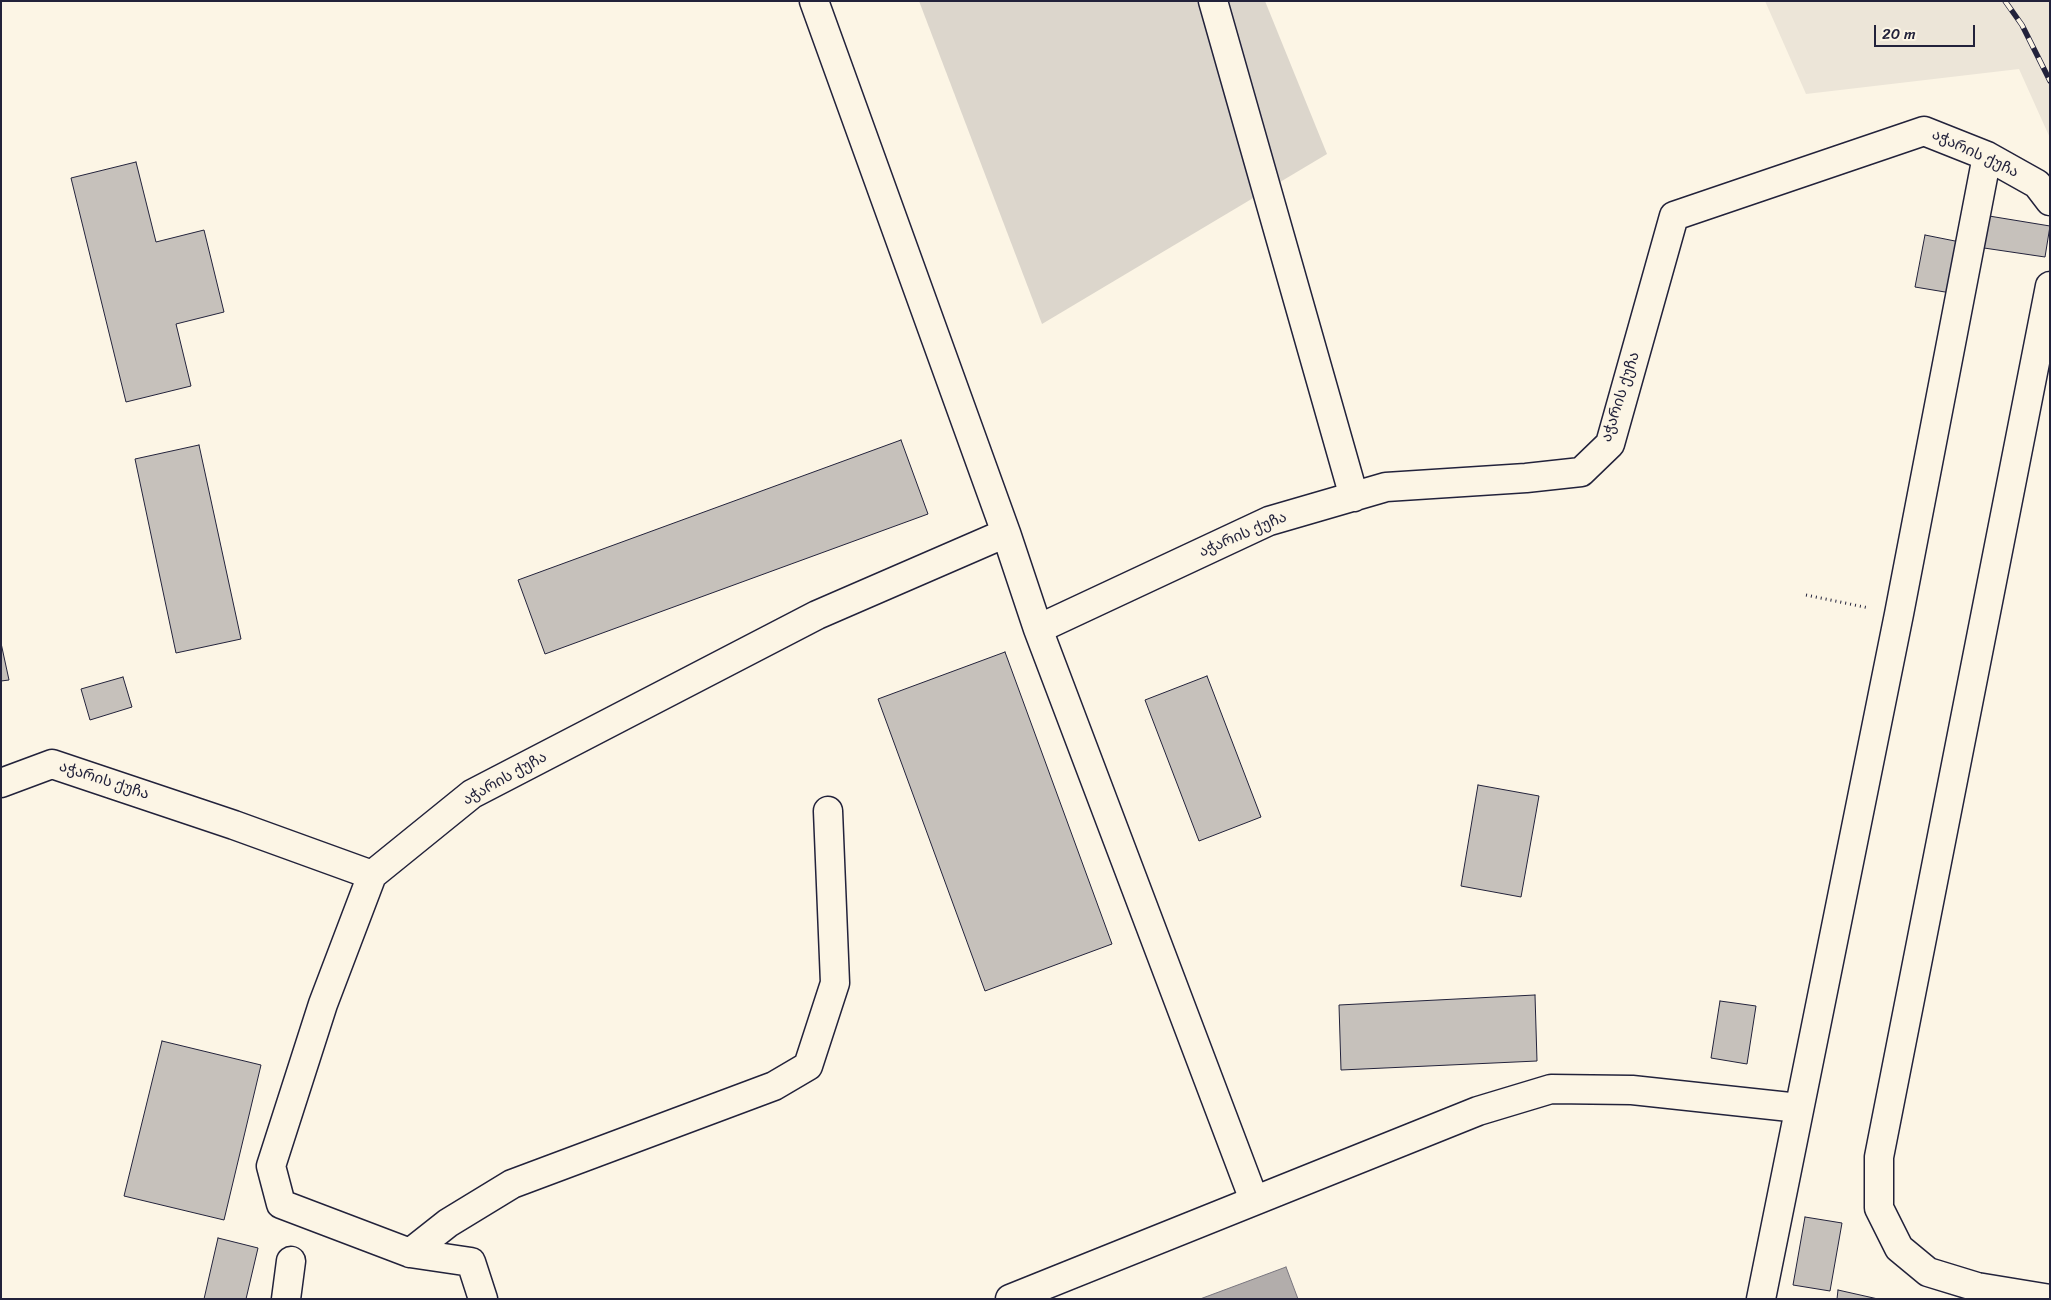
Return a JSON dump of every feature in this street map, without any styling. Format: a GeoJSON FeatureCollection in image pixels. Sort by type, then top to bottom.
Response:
{"type":"FeatureCollection","features":[{"type":"Feature","properties":{"kind":"street"},"geometry":{"type":"LineString","coordinates":[[814,1],[1006,532],[1038,629],[1254,1200]]}},
{"type":"Feature","properties":{"kind":"street"},"geometry":{"type":"LineString","coordinates":[[1213,1],[1354,496]]}},
{"type":"Feature","properties":{"kind":"street","name":"აჭარის ქუჩა"},"geometry":{"type":"LineString","coordinates":[[1038,629],[1269,521],[1354,496],[1386,487],[1526,478],[1581,472],[1610,444],[1674,216],[1924,131],[1986,156],[2037,184],[2050,201]]}},
{"type":"Feature","properties":{"kind":"street"},"geometry":{"type":"LineString","coordinates":[[1761,1299],[1899,614],[1986,156]]}},
{"type":"Feature","properties":{"kind":"street"},"geometry":{"type":"LineString","coordinates":[[2050,286],[1878,1157],[1879,1208],[1899,1248],[1928,1272],[1977,1288],[2050,1299]]}},
{"type":"Feature","properties":{"kind":"street","name":"აჭარის ქუჩა"},"geometry":{"type":"LineString","coordinates":[[1,783],[52,764],[234,824],[372,875],[472,794],[817,615],[1006,532]]}},
{"type":"Feature","properties":{"kind":"street"},"geometry":{"type":"LineString","coordinates":[[410,1253],[448,1223],[512,1184],[774,1086],[808,1066],[835,983],[828,811]]}},
{"type":"Feature","properties":{"kind":"street"},"geometry":{"type":"LineString","coordinates":[[372,875],[322,1004],[271,1166],[282,1204],[410,1253],[471,1262],[483,1299]]}},
{"type":"Feature","properties":{"kind":"street"},"geometry":{"type":"LineString","coordinates":[[1010,1299],[1478,1111],[1551,1089],[1632,1090],[1799,1108]]}},
{"type":"Feature","properties":{"kind":"street"},"geometry":{"type":"LineString","coordinates":[[286,1299],[292,1261]]}},
{"type":"Feature","properties":{"kind":"path"},"geometry":{"type":"LineString","coordinates":[[1806,595],[1899,614]]}},
{"type":"Feature","properties":{"kind":"shaded area"},"geometry":{"type":"Polygon","coordinates":[[[919,1],[1265,1],[1327,154],[1042,324],[919,1]]]}},
{"type":"Feature","properties":{"kind":"shaded area"},"geometry":{"type":"Polygon","coordinates":[[[1765,1],[2050,1],[2050,138],[2019,69],[1806,94],[1765,1]]]}},
{"type":"Feature","properties":{"kind":"shaded area"},"geometry":{"type":"Polygon","coordinates":[[[1286,1267],[1298,1299],[1200,1299],[1286,1267]]]}},
{"type":"Feature","properties":{"kind":"building"},"geometry":{"type":"Polygon","coordinates":[[[136,162],[156,242],[204,230],[224,312],[176,324],[191,386],[126,402],[71,178],[136,162]]]}},
{"type":"Feature","properties":{"kind":"building"},"geometry":{"type":"Polygon","coordinates":[[[1989,216],[2050,226],[2045,257],[1984,248],[1989,216]]]}},
{"type":"Feature","properties":{"kind":"building"},"geometry":{"type":"Polygon","coordinates":[[[1925,235],[1960,242],[1951,293],[1915,287],[1925,235]]]}},
{"type":"Feature","properties":{"kind":"building"},"geometry":{"type":"Polygon","coordinates":[[[901,440],[928,514],[545,654],[518,580],[901,440]]]}},
{"type":"Feature","properties":{"kind":"building"},"geometry":{"type":"Polygon","coordinates":[[[199,445],[241,639],[176,653],[135,459],[199,445]]]}},
{"type":"Feature","properties":{"kind":"building"},"geometry":{"type":"Polygon","coordinates":[[[1,643],[9,680],[1,681],[1,643]]]}},
{"type":"Feature","properties":{"kind":"building"},"geometry":{"type":"Polygon","coordinates":[[[1005,652],[1112,944],[985,991],[878,699],[1005,652]]]}},
{"type":"Feature","properties":{"kind":"building"},"geometry":{"type":"Polygon","coordinates":[[[1207,676],[1261,817],[1199,841],[1145,700],[1207,676]]]}},
{"type":"Feature","properties":{"kind":"building"},"geometry":{"type":"Polygon","coordinates":[[[123,677],[132,707],[90,720],[81,689],[123,677]]]}},
{"type":"Feature","properties":{"kind":"building"},"geometry":{"type":"Polygon","coordinates":[[[1478,785],[1539,796],[1521,897],[1461,886],[1478,785]]]}},
{"type":"Feature","properties":{"kind":"building"},"geometry":{"type":"Polygon","coordinates":[[[1535,995],[1537,1061],[1341,1070],[1339,1005],[1535,995]]]}},
{"type":"Feature","properties":{"kind":"building"},"geometry":{"type":"Polygon","coordinates":[[[1720,1001],[1756,1006],[1747,1064],[1711,1058],[1720,1001]]]}},
{"type":"Feature","properties":{"kind":"building"},"geometry":{"type":"Polygon","coordinates":[[[162,1041],[261,1065],[224,1220],[124,1196],[162,1041]]]}},
{"type":"Feature","properties":{"kind":"building"},"geometry":{"type":"Polygon","coordinates":[[[1805,1217],[1842,1223],[1830,1291],[1793,1285],[1805,1217]]]}},
{"type":"Feature","properties":{"kind":"building"},"geometry":{"type":"Polygon","coordinates":[[[218,1238],[258,1248],[246,1299],[204,1299],[218,1238]]]}},
{"type":"Feature","properties":{"kind":"building"},"geometry":{"type":"Polygon","coordinates":[[[1838,1290],[1878,1299],[1837,1299],[1838,1290]]]}},
{"type":"Feature","properties":{"kind":"railway"},"geometry":{"type":"LineString","coordinates":[[2005,1],[2022,25],[2050,81]]}}]}
